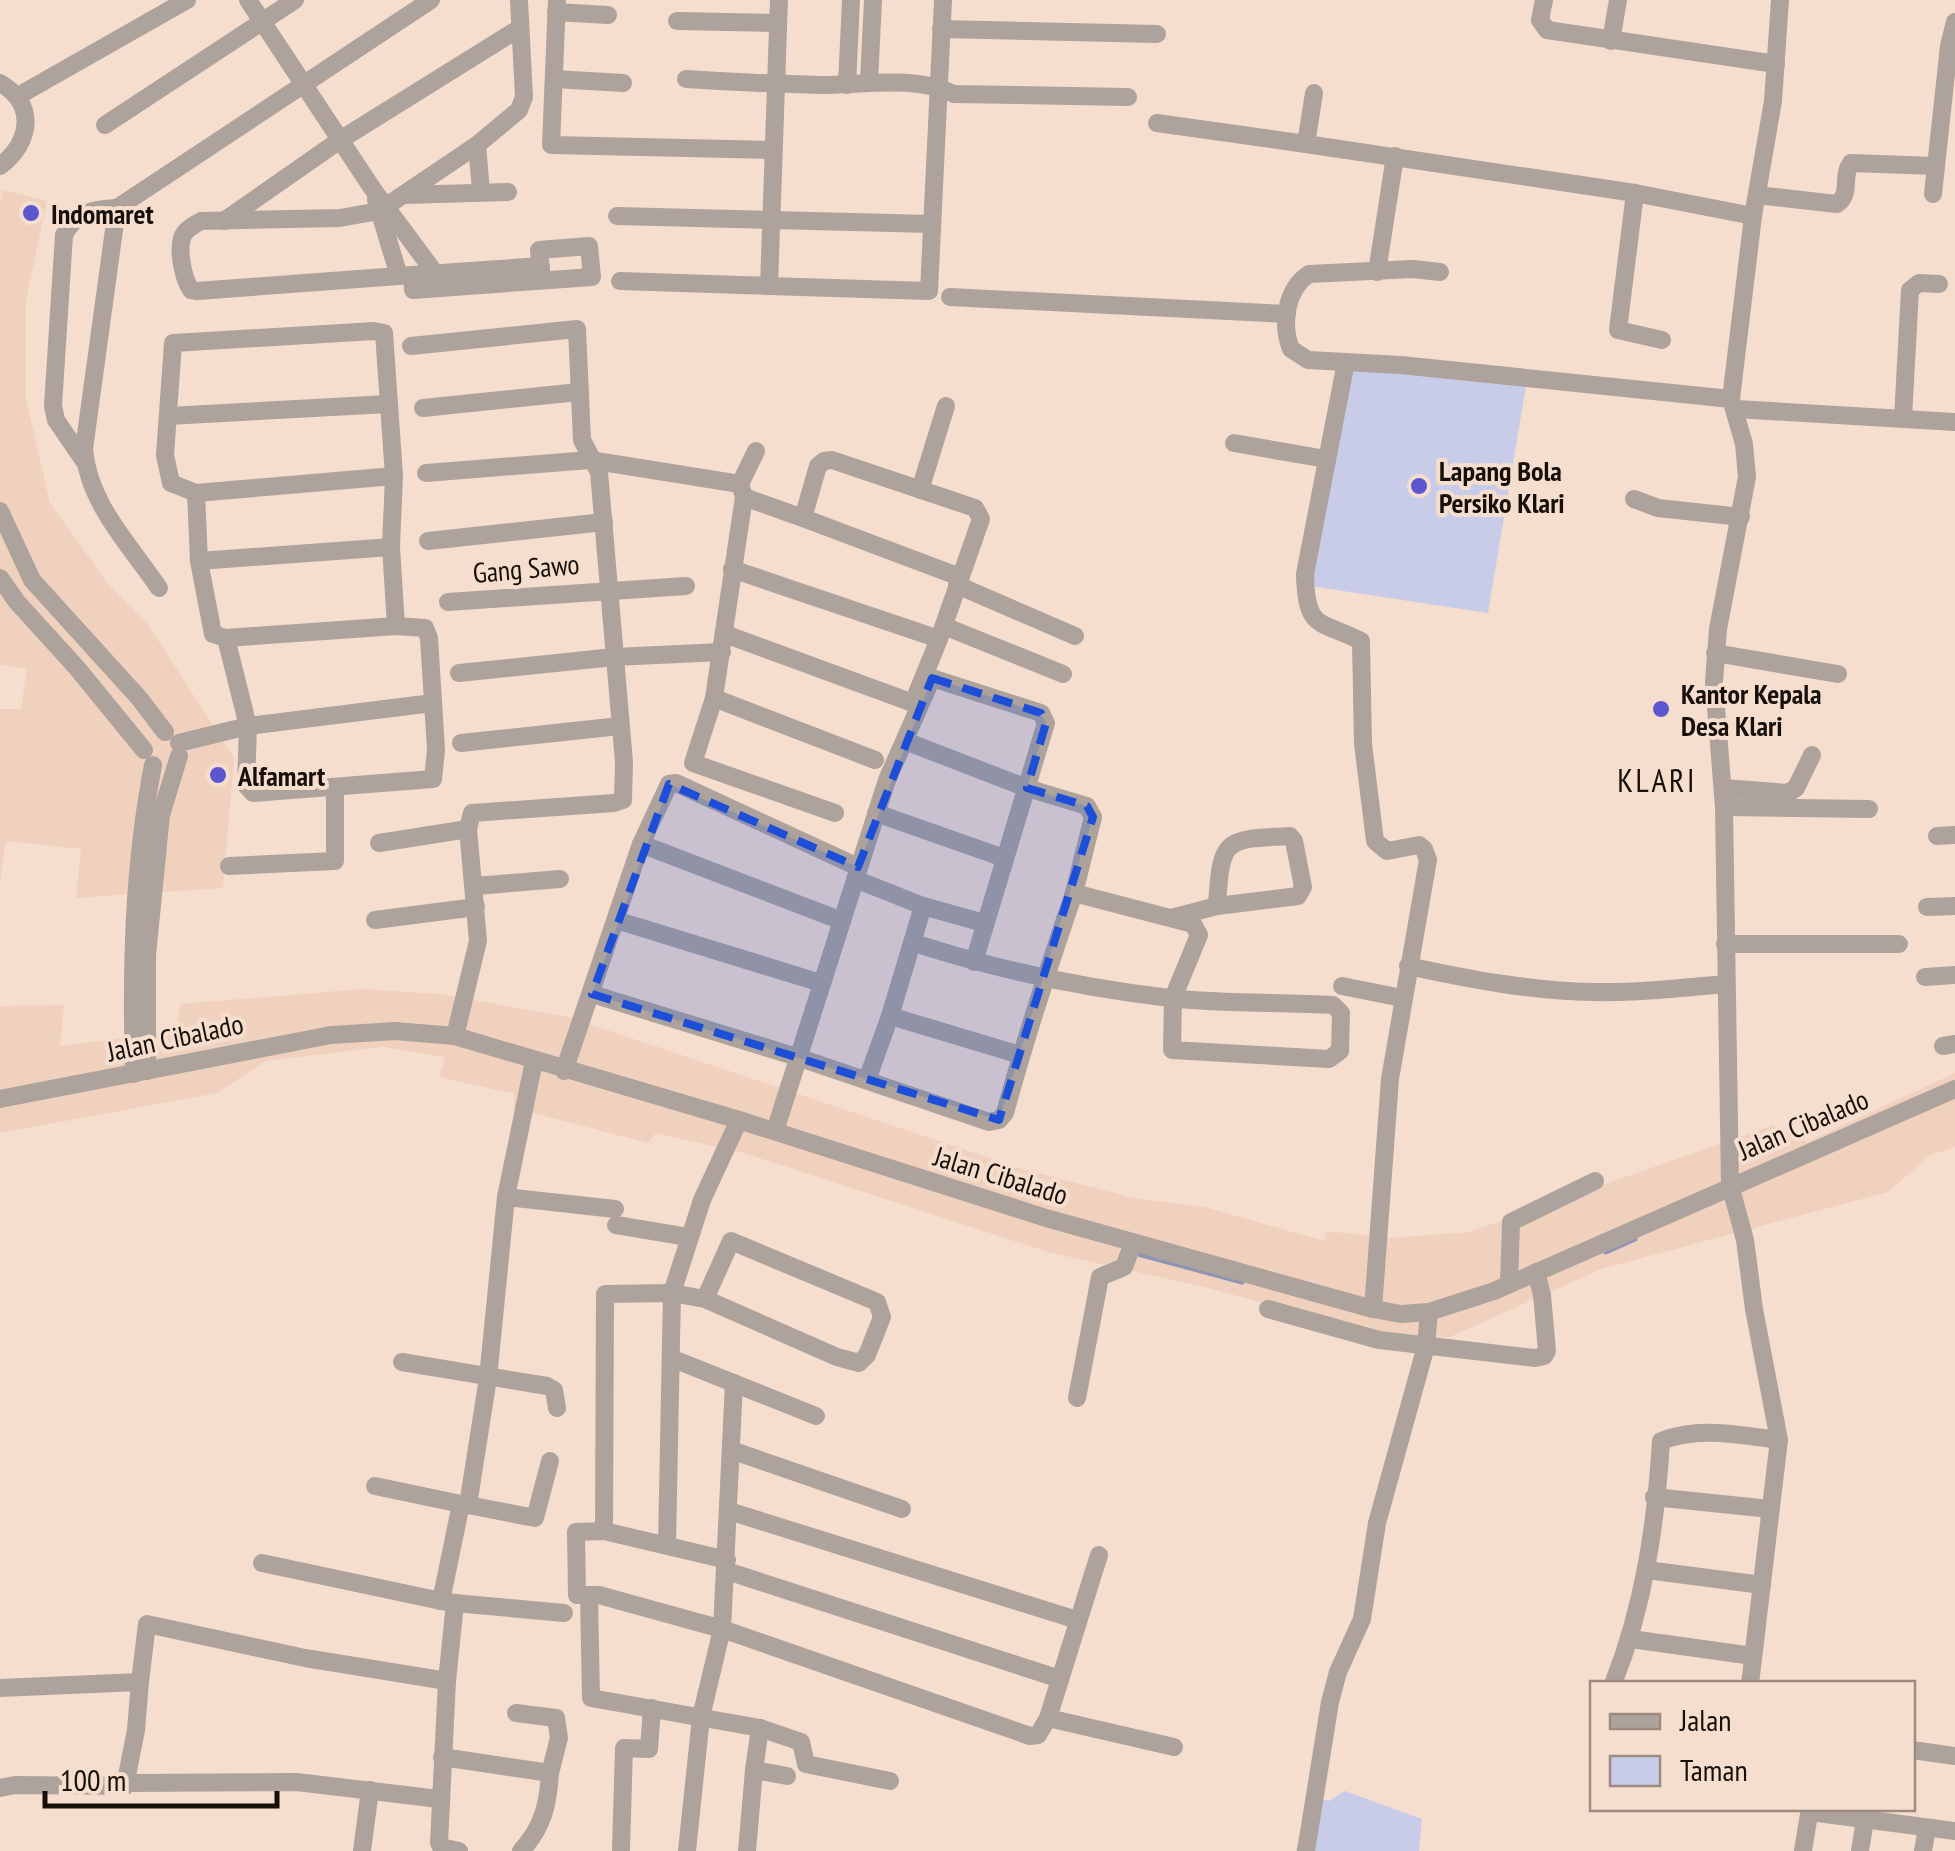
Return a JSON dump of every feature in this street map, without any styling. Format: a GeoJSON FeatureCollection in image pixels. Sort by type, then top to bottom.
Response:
{"type":"FeatureCollection","features":[{"type":"Feature","properties":{"kind":"street"},"geometry":{"type":"LineString","coordinates":[[18,96],[188,0]]}},
{"type":"Feature","properties":{"kind":"street"},"geometry":{"type":"LineString","coordinates":[[248,0],[372,188],[390,204],[436,281]]}},
{"type":"Feature","properties":{"kind":"street"},"geometry":{"type":"LineString","coordinates":[[105,125],[295,0]]}},
{"type":"Feature","properties":{"kind":"street"},"geometry":{"type":"LineString","coordinates":[[85,462],[56,420],[53,406],[64,235],[71,222],[93,210],[117,208],[432,0]]}},
{"type":"Feature","properties":{"kind":"street"},"geometry":{"type":"LineString","coordinates":[[390,204],[478,145],[520,110],[524,97],[519,0]]}},
{"type":"Feature","properties":{"kind":"street"},"geometry":{"type":"LineString","coordinates":[[769,286],[779,0]]}},
{"type":"Feature","properties":{"kind":"street"},"geometry":{"type":"LineString","coordinates":[[847,85],[851,0]]}},
{"type":"Feature","properties":{"kind":"street"},"geometry":{"type":"LineString","coordinates":[[869,82],[873,0]]}},
{"type":"Feature","properties":{"kind":"street"},"geometry":{"type":"LineString","coordinates":[[620,281],[929,292],[942,0]]}},
{"type":"Feature","properties":{"kind":"street"},"geometry":{"type":"LineString","coordinates":[[1544,0],[1540,20],[1547,30],[1776,64]]}},
{"type":"Feature","properties":{"kind":"street"},"geometry":{"type":"LineString","coordinates":[[1611,41],[1618,0]]}},
{"type":"Feature","properties":{"kind":"street"},"geometry":{"type":"LineString","coordinates":[[1750,1681],[1779,1440],[1745,1240],[1730,1185],[1723,798],[1715,700],[1716,653],[1747,477],[1744,444],[1733,404],[1776,64],[1780,0]]}},
{"type":"Feature","properties":{"kind":"street"},"geometry":{"type":"LineString","coordinates":[[608,16],[556,6],[551,145],[773,150]]}},
{"type":"Feature","properties":{"kind":"street"},"geometry":{"type":"LineString","coordinates":[[677,22],[778,23]]}},
{"type":"Feature","properties":{"kind":"street"},"geometry":{"type":"LineString","coordinates":[[1933,194],[1955,22]]}},
{"type":"Feature","properties":{"kind":"street"},"geometry":{"type":"LineString","coordinates":[[224,222],[340,140],[520,28]]}},
{"type":"Feature","properties":{"kind":"street"},"geometry":{"type":"LineString","coordinates":[[941,29],[1157,34]]}},
{"type":"Feature","properties":{"kind":"street"},"geometry":{"type":"LineString","coordinates":[[554,79],[623,83]]}},
{"type":"Feature","properties":{"kind":"street"},"geometry":{"type":"LineString","coordinates":[[686,79],[776,84],[869,82],[939,87],[954,94],[1128,97]]}},
{"type":"Feature","properties":{"kind":"street"},"geometry":{"type":"LineString","coordinates":[[0,83],[18,96],[26,115],[26,135],[17,154],[0,166]]}},
{"type":"Feature","properties":{"kind":"street"},"geometry":{"type":"LineString","coordinates":[[1306,144],[1314,93]]}},
{"type":"Feature","properties":{"kind":"street"},"geometry":{"type":"LineString","coordinates":[[1157,123],[1635,193],[1754,216]]}},
{"type":"Feature","properties":{"kind":"street"},"geometry":{"type":"LineString","coordinates":[[478,145],[480,191]]}},
{"type":"Feature","properties":{"kind":"street"},"geometry":{"type":"LineString","coordinates":[[1377,272],[1395,156]]}},
{"type":"Feature","properties":{"kind":"street"},"geometry":{"type":"LineString","coordinates":[[1757,195],[1837,204],[1846,193],[1846,169],[1851,163],[1936,166]]}},
{"type":"Feature","properties":{"kind":"street"},"geometry":{"type":"LineString","coordinates":[[508,192],[480,191],[390,204],[340,218],[201,221],[182,238],[184,280],[191,290],[406,275],[436,281],[542,273]]}},
{"type":"Feature","properties":{"kind":"street"},"geometry":{"type":"LineString","coordinates":[[1635,193],[1618,330],[1662,340]]}},
{"type":"Feature","properties":{"kind":"street"},"geometry":{"type":"LineString","coordinates":[[390,204],[406,275]]}},
{"type":"Feature","properties":{"kind":"street"},"geometry":{"type":"LineString","coordinates":[[117,208],[85,462],[90,480],[120,537],[159,588]]}},
{"type":"Feature","properties":{"kind":"street"},"geometry":{"type":"LineString","coordinates":[[616,216],[932,224]]}},
{"type":"Feature","properties":{"kind":"street"},"geometry":{"type":"LineString","coordinates":[[1440,272],[1414,269],[1309,274],[1295,286],[1287,314],[1288,342],[1295,353],[1308,360],[1733,404],[1955,422]]}},
{"type":"Feature","properties":{"kind":"street"},"geometry":{"type":"LineString","coordinates":[[1903,418],[1910,290],[1919,283],[1939,284]]}},
{"type":"Feature","properties":{"kind":"street"},"geometry":{"type":"LineString","coordinates":[[950,297],[1287,314]]}},
{"type":"Feature","properties":{"kind":"street"},"geometry":{"type":"LineString","coordinates":[[411,346],[577,329],[582,440],[599,472],[624,776],[622,800],[614,804],[472,813],[468,829],[478,941],[454,1036]]}},
{"type":"Feature","properties":{"kind":"street"},"geometry":{"type":"LineString","coordinates":[[394,476],[196,492],[170,482],[165,455],[172,342],[380,330],[386,341],[394,476],[391,548],[396,626]]}},
{"type":"Feature","properties":{"kind":"street"},"geometry":{"type":"LineString","coordinates":[[1346,362],[1304,574],[1305,596],[1312,615],[1324,628],[1361,641],[1363,744],[1375,841],[1387,851],[1419,845],[1427,854],[1425,889],[1390,1079],[1373,1310]]}},
{"type":"Feature","properties":{"kind":"street"},"geometry":{"type":"LineString","coordinates":[[423,408],[579,392]]}},
{"type":"Feature","properties":{"kind":"street"},"geometry":{"type":"LineString","coordinates":[[168,416],[388,404]]}},
{"type":"Feature","properties":{"kind":"street"},"geometry":{"type":"LineString","coordinates":[[920,490],[946,406]]}},
{"type":"Feature","properties":{"kind":"street"},"geometry":{"type":"LineString","coordinates":[[1234,444],[1326,459]]}},
{"type":"Feature","properties":{"kind":"street"},"geometry":{"type":"LineString","coordinates":[[756,451],[742,491],[714,698],[693,763],[835,814]]}},
{"type":"Feature","properties":{"kind":"street"},"geometry":{"type":"LineString","coordinates":[[426,473],[590,460],[742,491],[959,581],[1076,636]]}},
{"type":"Feature","properties":{"kind":"street"},"geometry":{"type":"LineString","coordinates":[[460,673],[724,643],[913,703],[942,633],[981,519],[979,512],[832,460],[818,466],[802,518]]}},
{"type":"Feature","properties":{"kind":"street"},"geometry":{"type":"LineString","coordinates":[[196,492],[199,561],[213,634],[226,638],[422,625],[427,631],[436,768],[433,779],[252,794],[246,786],[248,726],[226,638]]}},
{"type":"Feature","properties":{"kind":"street"},"geometry":{"type":"LineString","coordinates":[[1634,498],[1658,508],[1741,517]]}},
{"type":"Feature","properties":{"kind":"street"},"geometry":{"type":"LineString","coordinates":[[0,511],[32,580],[139,698],[175,744],[172,766],[149,758],[0,578]]}},
{"type":"Feature","properties":{"kind":"street"},"geometry":{"type":"LineString","coordinates":[[428,541],[604,522]]}},
{"type":"Feature","properties":{"kind":"street"},"geometry":{"type":"LineString","coordinates":[[199,561],[391,548]]}},
{"type":"Feature","properties":{"kind":"street"},"geometry":{"type":"LineString","coordinates":[[732,568],[1063,674]]}},
{"type":"Feature","properties":{"kind":"street","name":"Gang Sawo"},"geometry":{"type":"LineString","coordinates":[[448,602],[686,586]]}},
{"type":"Feature","properties":{"kind":"street"},"geometry":{"type":"LineString","coordinates":[[1716,653],[1838,674]]}},
{"type":"Feature","properties":{"kind":"street"},"geometry":{"type":"LineString","coordinates":[[774,1131],[886,780],[932,678],[1041,713],[1046,723],[974,962]]}},
{"type":"Feature","properties":{"kind":"street"},"geometry":{"type":"LineString","coordinates":[[714,698],[875,760]]}},
{"type":"Feature","properties":{"kind":"street"},"geometry":{"type":"LineString","coordinates":[[140,1072],[131,956],[148,738],[175,744],[248,726],[433,704]]}},
{"type":"Feature","properties":{"kind":"street"},"geometry":{"type":"LineString","coordinates":[[462,743],[620,726]]}},
{"type":"Feature","properties":{"kind":"street"},"geometry":{"type":"LineString","coordinates":[[592,994],[797,1056],[989,1122],[1000,1120],[1074,893],[1092,812],[1087,806],[1028,788],[906,740]]}},
{"type":"Feature","properties":{"kind":"street"},"geometry":{"type":"LineString","coordinates":[[140,1072],[161,814],[175,744]]}},
{"type":"Feature","properties":{"kind":"street"},"geometry":{"type":"LineString","coordinates":[[1723,798],[1788,794],[1796,788],[1812,754]]}},
{"type":"Feature","properties":{"kind":"street"},"geometry":{"type":"LineString","coordinates":[[564,1071],[642,844],[665,789],[676,784],[924,906],[984,923]]}},
{"type":"Feature","properties":{"kind":"street"},"geometry":{"type":"LineString","coordinates":[[228,866],[335,861],[335,789]]}},
{"type":"Feature","properties":{"kind":"street"},"geometry":{"type":"LineString","coordinates":[[1723,798],[1869,809]]}},
{"type":"Feature","properties":{"kind":"street"},"geometry":{"type":"LineString","coordinates":[[876,814],[1004,858]]}},
{"type":"Feature","properties":{"kind":"street"},"geometry":{"type":"LineString","coordinates":[[379,843],[468,829]]}},
{"type":"Feature","properties":{"kind":"street"},"geometry":{"type":"LineString","coordinates":[[1170,918],[1217,906],[1302,893],[1290,836],[1240,838],[1230,844],[1223,857],[1217,906]]}},
{"type":"Feature","properties":{"kind":"street"},"geometry":{"type":"LineString","coordinates":[[642,844],[842,921]]}},
{"type":"Feature","properties":{"kind":"street"},"geometry":{"type":"LineString","coordinates":[[475,886],[560,879]]}},
{"type":"Feature","properties":{"kind":"street"},"geometry":{"type":"LineString","coordinates":[[914,942],[1045,980],[1173,998],[1333,1004],[1340,1013],[1340,1051],[1328,1059],[1177,1053],[1170,1043],[1173,998],[1199,935],[1193,924],[1074,893]]}},
{"type":"Feature","properties":{"kind":"street"},"geometry":{"type":"LineString","coordinates":[[867,1080],[924,906]]}},
{"type":"Feature","properties":{"kind":"street"},"geometry":{"type":"LineString","coordinates":[[1927,907],[1955,906]]}},
{"type":"Feature","properties":{"kind":"street"},"geometry":{"type":"LineString","coordinates":[[376,920],[476,908]]}},
{"type":"Feature","properties":{"kind":"street"},"geometry":{"type":"LineString","coordinates":[[616,920],[822,983]]}},
{"type":"Feature","properties":{"kind":"street"},"geometry":{"type":"LineString","coordinates":[[1725,944],[1898,944]]}},
{"type":"Feature","properties":{"kind":"street"},"geometry":{"type":"LineString","coordinates":[[1408,966],[1565,991],[1630,992],[1726,984]]}},
{"type":"Feature","properties":{"kind":"street"},"geometry":{"type":"LineString","coordinates":[[1926,978],[1955,975]]}},
{"type":"Feature","properties":{"kind":"street"},"geometry":{"type":"LineString","coordinates":[[1342,986],[1402,998]]}},
{"type":"Feature","properties":{"kind":"street"},"geometry":{"type":"LineString","coordinates":[[890,1016],[1020,1054]]}},
{"type":"Feature","properties":{"kind":"street","name":"Jalan Cibalado"},"geometry":{"type":"LineString","coordinates":[[0,1099],[330,1035],[395,1031],[454,1036],[531,1072],[564,1071],[740,1120],[1131,1251],[1400,1314],[1427,1328],[1463,1303],[1509,1284],[1539,1283],[1730,1185],[1955,1089]]}},
{"type":"Feature","properties":{"kind":"street"},"geometry":{"type":"LineString","coordinates":[[459,1851],[441,1848],[439,1843],[448,1602],[488,1378],[506,1197],[531,1072]]}},
{"type":"Feature","properties":{"kind":"street"},"geometry":{"type":"LineString","coordinates":[[666,1544],[672,1293],[688,1237],[740,1120]]}},
{"type":"Feature","properties":{"kind":"street"},"geometry":{"type":"LineString","coordinates":[[1509,1284],[1510,1222],[1595,1181]]}},
{"type":"Feature","properties":{"kind":"street"},"geometry":{"type":"LineString","coordinates":[[506,1197],[615,1217],[688,1237]]}},
{"type":"Feature","properties":{"kind":"street"},"geometry":{"type":"LineString","coordinates":[[604,1532],[605,1294],[672,1293],[704,1299],[837,1357],[860,1363],[882,1317],[876,1302],[731,1240],[704,1299]]}},
{"type":"Feature","properties":{"kind":"street"},"geometry":{"type":"LineString","coordinates":[[1077,1398],[1100,1277],[1118,1271],[1131,1251]]}},
{"type":"Feature","properties":{"kind":"street"},"geometry":{"type":"LineString","coordinates":[[1268,1310],[1379,1340],[1427,1328],[1524,1358],[1544,1356],[1547,1351],[1539,1283]]}},
{"type":"Feature","properties":{"kind":"street"},"geometry":{"type":"LineString","coordinates":[[1306,1851],[1330,1702],[1338,1672],[1362,1618],[1386,1482],[1427,1328]]}},
{"type":"Feature","properties":{"kind":"street"},"geometry":{"type":"LineString","coordinates":[[671,1358],[816,1416]]}},
{"type":"Feature","properties":{"kind":"street"},"geometry":{"type":"LineString","coordinates":[[402,1362],[548,1386],[554,1390],[557,1408]]}},
{"type":"Feature","properties":{"kind":"street"},"geometry":{"type":"LineString","coordinates":[[687,1851],[700,1716],[722,1628],[734,1383]]}},
{"type":"Feature","properties":{"kind":"street"},"geometry":{"type":"LineString","coordinates":[[1614,1681],[1631,1638],[1647,1570],[1661,1441],[1681,1433],[1714,1432],[1779,1440]]}},
{"type":"Feature","properties":{"kind":"street"},"geometry":{"type":"LineString","coordinates":[[732,1450],[902,1510]]}},
{"type":"Feature","properties":{"kind":"street"},"geometry":{"type":"LineString","coordinates":[[375,1486],[535,1518],[550,1461]]}},
{"type":"Feature","properties":{"kind":"street"},"geometry":{"type":"LineString","coordinates":[[1654,1497],[1770,1510]]}},
{"type":"Feature","properties":{"kind":"street"},"geometry":{"type":"LineString","coordinates":[[729,1510],[1077,1620]]}},
{"type":"Feature","properties":{"kind":"street"},"geometry":{"type":"LineString","coordinates":[[1060,1679],[666,1544],[604,1532],[576,1532],[577,1595],[722,1628],[1030,1736],[1038,1735],[1048,1718],[1099,1555]]}},
{"type":"Feature","properties":{"kind":"street"},"geometry":{"type":"LineString","coordinates":[[262,1563],[448,1602],[564,1613]]}},
{"type":"Feature","properties":{"kind":"street"},"geometry":{"type":"LineString","coordinates":[[1647,1570],[1762,1585]]}},
{"type":"Feature","properties":{"kind":"street"},"geometry":{"type":"LineString","coordinates":[[589,1595],[591,1698],[760,1728],[801,1742],[806,1764],[890,1780]]}},
{"type":"Feature","properties":{"kind":"street"},"geometry":{"type":"LineString","coordinates":[[0,1788],[122,1788],[127,1783],[148,1624],[306,1658],[447,1681]]}},
{"type":"Feature","properties":{"kind":"street"},"geometry":{"type":"LineString","coordinates":[[1631,1638],[1753,1656]]}},
{"type":"Feature","properties":{"kind":"street"},"geometry":{"type":"LineString","coordinates":[[0,1688],[140,1682]]}},
{"type":"Feature","properties":{"kind":"street"},"geometry":{"type":"LineString","coordinates":[[621,1849],[624,1748],[649,1749],[652,1708]]}},
{"type":"Feature","properties":{"kind":"street"},"geometry":{"type":"LineString","coordinates":[[516,1713],[556,1718],[558,1738],[548,1802],[538,1832],[521,1851]]}},
{"type":"Feature","properties":{"kind":"street"},"geometry":{"type":"LineString","coordinates":[[1048,1718],[1174,1747]]}},
{"type":"Feature","properties":{"kind":"street"},"geometry":{"type":"LineString","coordinates":[[747,1851],[760,1728]]}},
{"type":"Feature","properties":{"kind":"street"},"geometry":{"type":"LineString","coordinates":[[1915,1750],[1955,1756]]}},
{"type":"Feature","properties":{"kind":"street"},"geometry":{"type":"LineString","coordinates":[[442,1757],[550,1773]]}},
{"type":"Feature","properties":{"kind":"street"},"geometry":{"type":"LineString","coordinates":[[754,1770],[787,1776]]}},
{"type":"Feature","properties":{"kind":"street"},"geometry":{"type":"LineString","coordinates":[[127,1783],[297,1782],[440,1798]]}},
{"type":"Feature","properties":{"kind":"street"},"geometry":{"type":"LineString","coordinates":[[362,1851],[370,1790]]}},
{"type":"Feature","properties":{"kind":"street"},"geometry":{"type":"LineString","coordinates":[[1803,1851],[1810,1811]]}},
{"type":"Feature","properties":{"kind":"street"},"geometry":{"type":"LineString","coordinates":[[1816,1811],[1955,1831]]}},
{"type":"Feature","properties":{"kind":"street"},"geometry":{"type":"LineString","coordinates":[[1860,1851],[1865,1820]]}},
{"type":"Feature","properties":{"kind":"street"},"geometry":{"type":"LineString","coordinates":[[1923,1851],[1927,1828]]}},
{"type":"Feature","properties":{"kind":"highlighted area"},"geometry":{"type":"Polygon","coordinates":[[[932,678],[1041,713],[1046,723],[1027,788],[1087,806],[1093,817],[999,1120],[592,994],[669,784],[858,867],[932,678]]]}},
{"type":"Feature","properties":{"kind":"shaded area"},"geometry":{"type":"Polygon","coordinates":[[[3,190],[47,201],[26,300],[26,399],[50,503],[109,585],[149,626],[234,758],[223,888],[76,898],[81,849],[6,841],[0,882],[0,709],[21,709],[27,669],[0,664],[3,190]]]}},
{"type":"Feature","properties":{"kind":"shaded area"},"geometry":{"type":"Polygon","coordinates":[[[362,989],[440,994],[568,1017],[1023,1169],[1134,1198],[1205,1207],[1325,1241],[1326,1231],[1391,1238],[1469,1232],[1773,1125],[1807,1142],[1955,1073],[1955,1147],[1930,1155],[1888,1192],[1601,1269],[1450,1337],[1391,1337],[1204,1287],[1048,1252],[747,1154],[656,1133],[648,1143],[514,1108],[514,1094],[439,1077],[445,1057],[382,1047],[266,1061],[217,1093],[0,1133],[0,1006],[64,1005],[60,1046],[178,1031],[180,1004],[362,989]]]}},
{"type":"Feature","properties":{"kind":"green space","name":"Lapang Bola Persiko Klari"},"geometry":{"type":"Polygon","coordinates":[[[1349,366],[1526,386],[1488,613],[1310,586],[1349,366]]]}},
{"type":"Feature","properties":{"kind":"green space"},"geometry":{"type":"Polygon","coordinates":[[[1345,1791],[1422,1819],[1419,1851],[1296,1851],[1309,1796],[1329,1801],[1345,1791]]]}},
{"type":"Feature","properties":{"kind":"waterway"},"geometry":{"type":"LineString","coordinates":[[1606,1252],[1635,1239]]}},
{"type":"Feature","properties":{"kind":"waterway"},"geometry":{"type":"LineString","coordinates":[[1138,1254],[1242,1282]]}},
{"type":"Feature","properties":{"kind":"place","name":"Indomaret"},"geometry":{"type":"Point","coordinates":[31,213]}},
{"type":"Feature","properties":{"kind":"place","name":"Lapang Bola Persiko Klari"},"geometry":{"type":"Point","coordinates":[1419,486]}},
{"type":"Feature","properties":{"kind":"place","name":"Kantor Kepala Desa Klari"},"geometry":{"type":"Point","coordinates":[1661,709]}},
{"type":"Feature","properties":{"kind":"place","name":"Alfamart"},"geometry":{"type":"Point","coordinates":[218,775]}},
{"type":"Feature","properties":{"kind":"district","name":"KLARI"},"geometry":{"type":"Point","coordinates":[1657,780]}}]}
